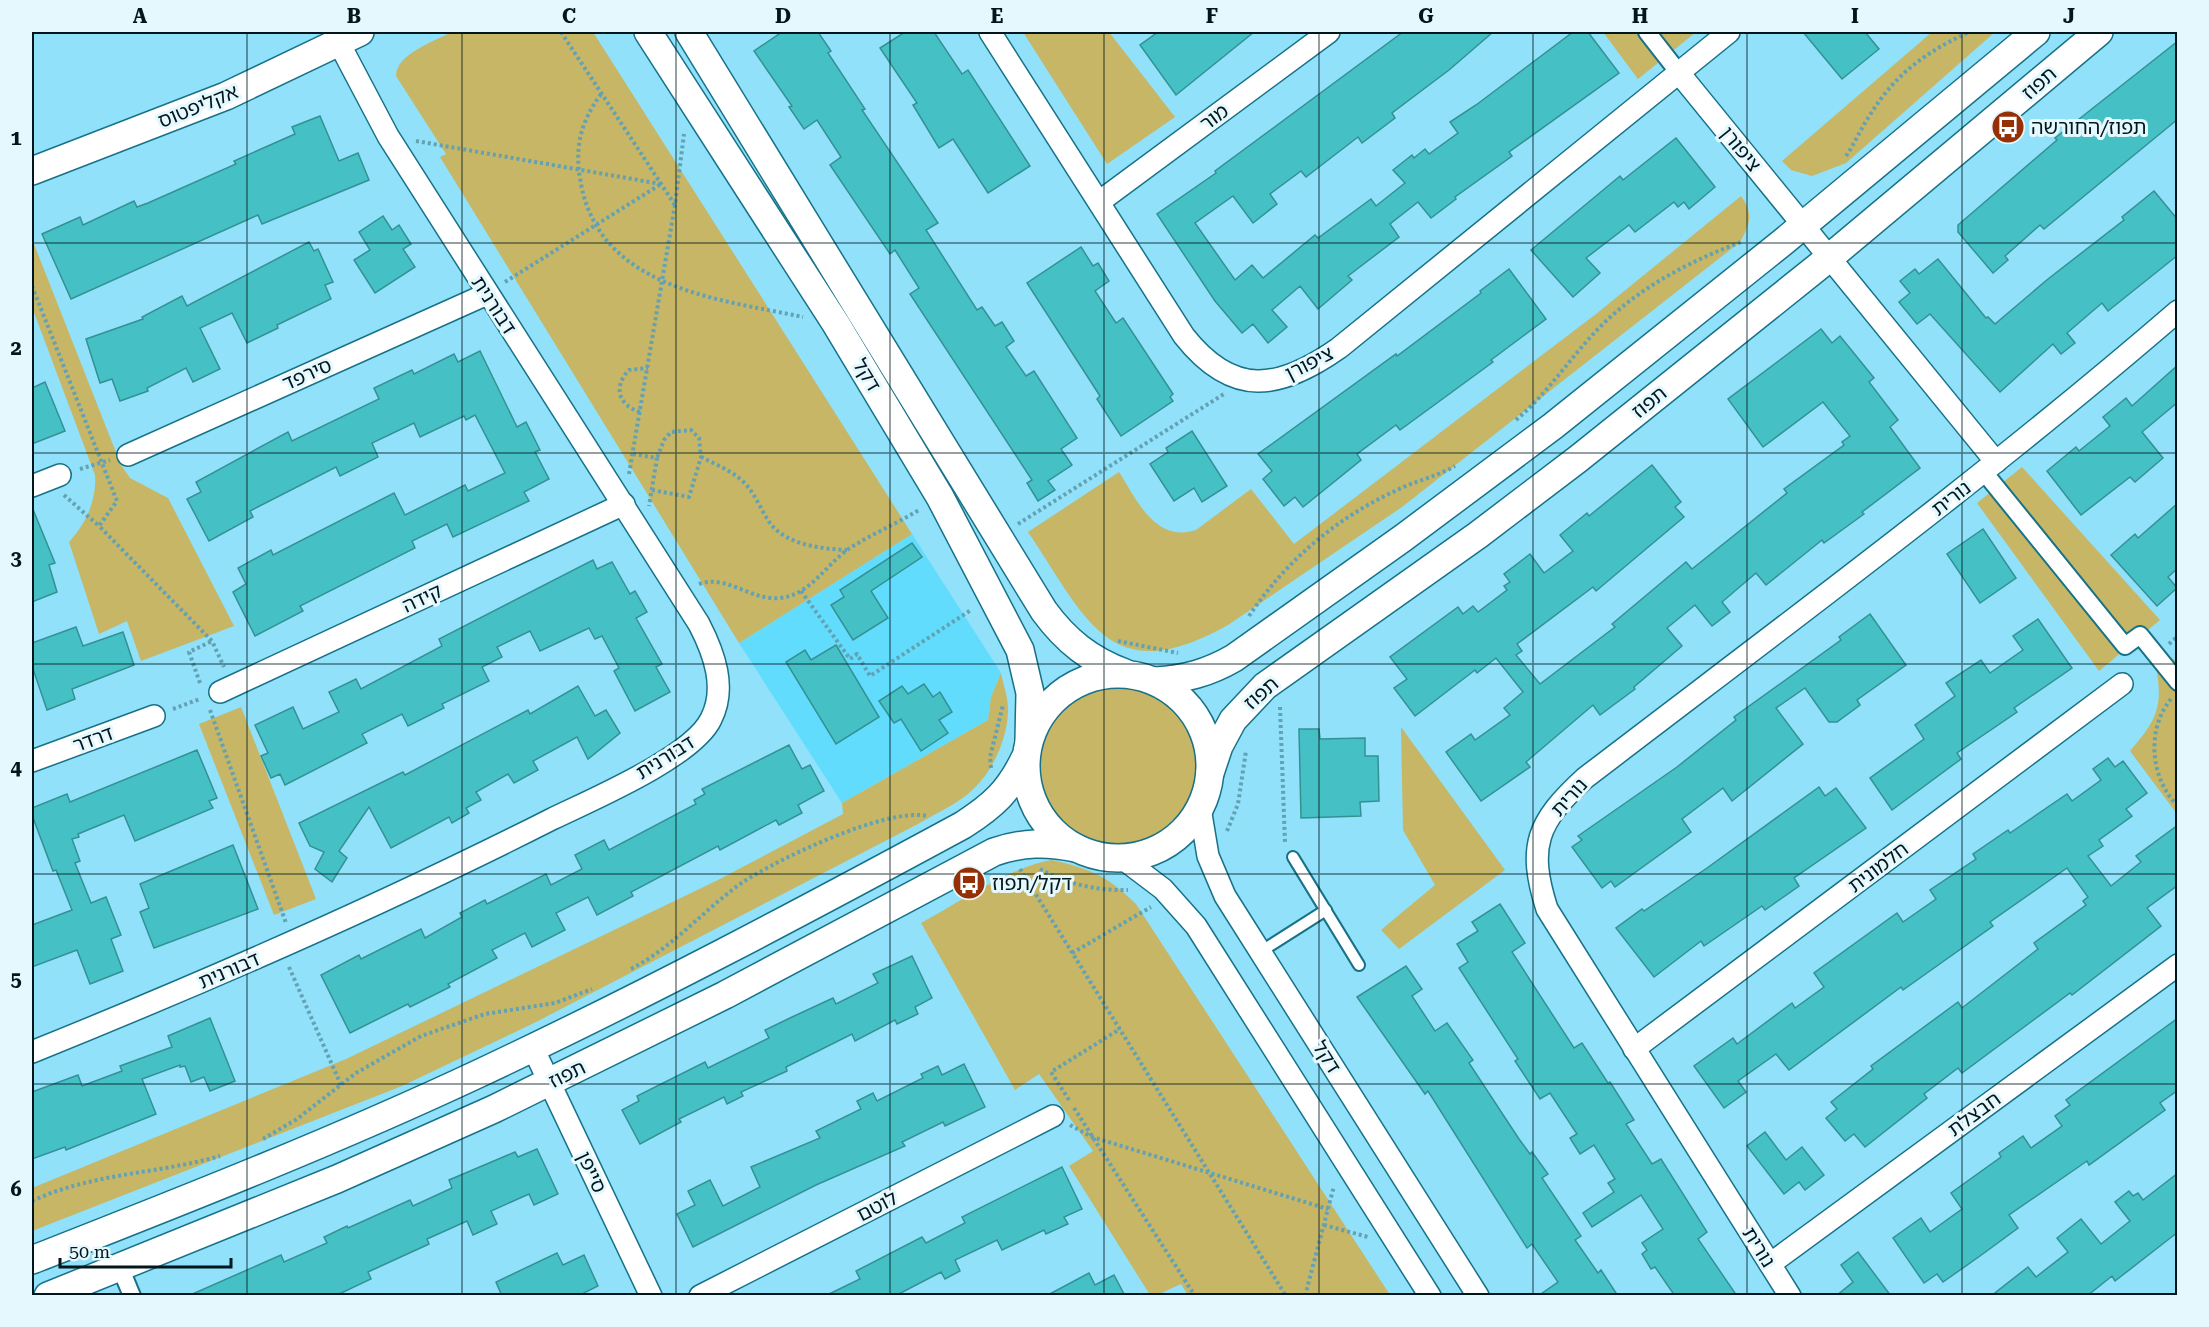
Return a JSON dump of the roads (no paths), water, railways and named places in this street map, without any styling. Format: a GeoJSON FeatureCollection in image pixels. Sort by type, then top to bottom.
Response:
{"type":"FeatureCollection","features":[{"type":"Feature","properties":{"kind":"street","name":"דקל"},"geometry":{"type":"LineString","coordinates":[[648,32],[836,324],[940,497],[991,597],[1014,635],[1026,670],[1031,708],[1027,749]]}},
{"type":"Feature","properties":{"kind":"street","name":"דקל"},"geometry":{"type":"LineString","coordinates":[[689,32],[997,538],[1063,635],[1095,660],[1125,673]]}},
{"type":"Feature","properties":{"kind":"street","name":"ציפורן"},"geometry":{"type":"LineString","coordinates":[[990,32],[1196,352],[1227,375],[1245,381],[1266,382],[1289,377],[1313,366],[1339,348],[1730,32]]}},
{"type":"Feature","properties":{"kind":"street","name":"מור"},"geometry":{"type":"LineString","coordinates":[[1098,202],[1329,32]]}},
{"type":"Feature","properties":{"kind":"street"},"geometry":{"type":"LineString","coordinates":[[1647,32],[1678,73]]}},
{"type":"Feature","properties":{"kind":"street","name":"תפוז"},"geometry":{"type":"LineString","coordinates":[[1155,681],[1184,679],[1214,669],[1346,579],[1495,470],[1803,225],[2036,32]]}},
{"type":"Feature","properties":{"kind":"street","name":"תפוז"},"geometry":{"type":"LineString","coordinates":[[1210,773],[1219,746],[1233,720],[1253,697],[1570,465],[1829,258],[2099,32]]}},
{"type":"Feature","properties":{"kind":"street","name":"דבורנית"},"geometry":{"type":"LineString","coordinates":[[32,1052],[287,944],[498,847],[654,766],[699,737],[711,720],[718,701],[718,682],[709,643],[624,504],[487,294],[388,136],[350,37]]}},
{"type":"Feature","properties":{"kind":"street","name":"אקליפטוס"},"geometry":{"type":"LineString","coordinates":[[32,171],[226,96],[350,37]]}},
{"type":"Feature","properties":{"kind":"street","name":"ציפורן"},"geometry":{"type":"LineString","coordinates":[[1678,73],[1803,225]]}},
{"type":"Feature","properties":{"kind":"street"},"geometry":{"type":"LineString","coordinates":[[1803,225],[2125,646],[2140,635],[2178,682]]}},
{"type":"Feature","properties":{"kind":"street","name":"סירפד"},"geometry":{"type":"LineString","coordinates":[[128,455],[487,294]]}},
{"type":"Feature","properties":{"kind":"street","name":"נורית"},"geometry":{"type":"LineString","coordinates":[[1790,1296],[1547,909],[1538,880],[1536,854],[1541,832],[1552,812],[1585,778],[1788,626],[1990,467],[2178,312]]}},
{"type":"Feature","properties":{"kind":"street","name":"קידה"},"geometry":{"type":"LineString","coordinates":[[219,692],[624,504]]}},
{"type":"Feature","properties":{"kind":"street"},"geometry":{"type":"LineString","coordinates":[[1107,673],[1125,673],[1155,681],[1175,692],[1198,719],[1210,754],[1210,773],[1200,808],[1191,823],[1164,846],[1148,854],[1122,858],[1092,855],[1076,848],[1054,833],[1037,812],[1026,777],[1027,749],[1045,708],[1072,685],[1107,673]]}},
{"type":"Feature","properties":{"kind":"street","name":"חלמונית"},"geometry":{"type":"LineString","coordinates":[[1634,1049],[2122,684]]}},
{"type":"Feature","properties":{"kind":"street","name":"דרדר"},"geometry":{"type":"LineString","coordinates":[[32,761],[154,716]]}},
{"type":"Feature","properties":{"kind":"street","name":"תפוז"},"geometry":{"type":"LineString","coordinates":[[32,1260],[322,1143],[533,1048],[751,938],[963,825],[996,801],[1014,783],[1027,749]]}},
{"type":"Feature","properties":{"kind":"street","name":"דקל"},"geometry":{"type":"LineString","coordinates":[[1200,808],[1209,860],[1226,896],[1478,1296]]}},
{"type":"Feature","properties":{"kind":"street","name":"תפוז"},"geometry":{"type":"LineString","coordinates":[[48,1296],[337,1179],[550,1083],[769,972],[980,859],[1006,848],[1039,843],[1076,848]]}},
{"type":"Feature","properties":{"kind":"street","name":"דקל"},"geometry":{"type":"LineString","coordinates":[[1122,858],[1166,892],[1196,926],[1430,1296]]}},
{"type":"Feature","properties":{"kind":"street","name":"חבצלת"},"geometry":{"type":"LineString","coordinates":[[1770,1264],[2178,965]]}},
{"type":"Feature","properties":{"kind":"street","name":"סייפן"},"geometry":{"type":"LineString","coordinates":[[533,1048],[651,1296]]}},
{"type":"Feature","properties":{"kind":"street","name":"לוטם"},"geometry":{"type":"LineString","coordinates":[[700,1296],[1053,1116]]}},
{"type":"Feature","properties":{"kind":"street"},"geometry":{"type":"LineString","coordinates":[[120,1267],[132,1296]]}},
{"type":"Feature","properties":{"kind":"lane"},"geometry":{"type":"LineString","coordinates":[[1293,857],[1359,965]]}},
{"type":"Feature","properties":{"kind":"lane"},"geometry":{"type":"LineString","coordinates":[[1260,952],[1326,910]]}},
{"type":"Feature","properties":{"kind":"place","name":"תפוז/החורשה"},"geometry":{"type":"Point","coordinates":[2008,127]}},
{"type":"Feature","properties":{"kind":"place","name":"דקל/תפוז"},"geometry":{"type":"Point","coordinates":[969,883]}}]}
